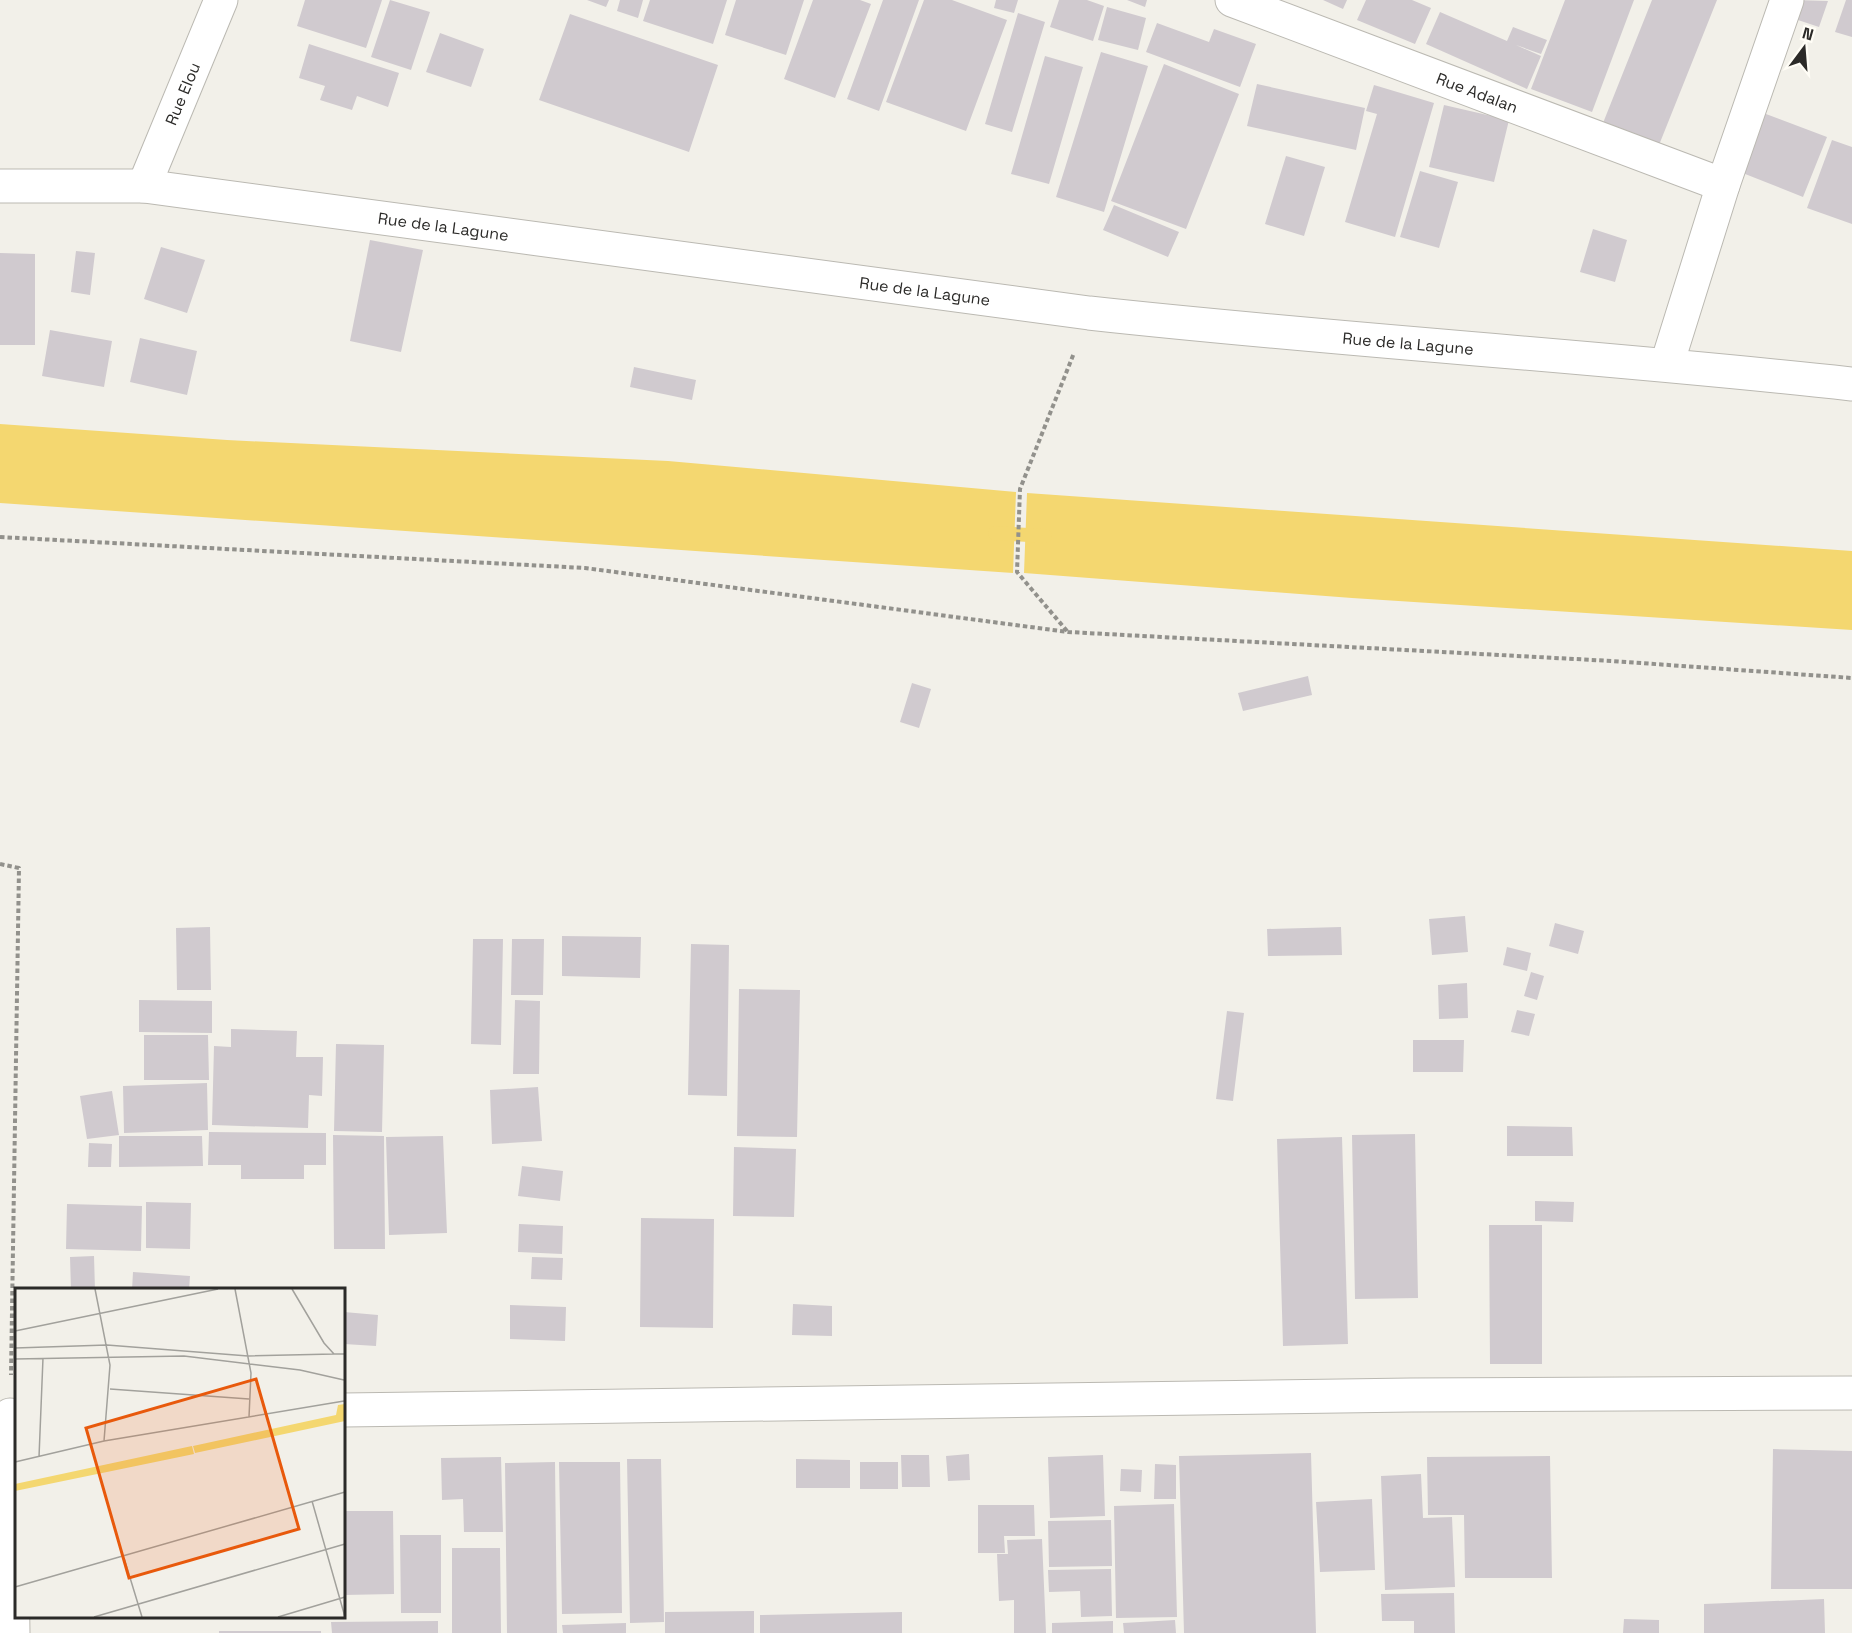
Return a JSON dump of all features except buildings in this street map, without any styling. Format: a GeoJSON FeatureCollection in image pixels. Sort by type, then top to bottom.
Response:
{"type":"FeatureCollection","features":[{"type":"Feature","properties":{"kind":"street","name":"Rue Elou"},"geometry":{"type":"LineString","coordinates":[[144,186],[221,0]]}},
{"type":"Feature","properties":{"kind":"street","name":"Rue Adalan"},"geometry":{"type":"LineString","coordinates":[[1232,0],[1723,185]]}},
{"type":"Feature","properties":{"kind":"street"},"geometry":{"type":"LineString","coordinates":[[1667,364],[1723,185],[1787,0]]}},
{"type":"Feature","properties":{"kind":"street","name":"Rue de la Lagune"},"geometry":{"type":"LineString","coordinates":[[0,186],[144,186],[1089,313],[1242,330],[1667,364],[1852,384]]}},
{"type":"Feature","properties":{"kind":"street"},"geometry":{"type":"LineString","coordinates":[[345,1410],[1411,1395],[1852,1393]]}},
{"type":"Feature","properties":{"kind":"street"},"geometry":{"type":"LineString","coordinates":[[9,1415],[13,1633]]}},
{"type":"Feature","properties":{"kind":"path"},"geometry":{"type":"LineString","coordinates":[[1068,632],[1017,572],[1020,489],[1089,313]]}},
{"type":"Feature","properties":{"kind":"path"},"geometry":{"type":"LineString","coordinates":[[0,537],[585,568],[1068,632],[1612,661],[1852,678]]}},
{"type":"Feature","properties":{"kind":"path"},"geometry":{"type":"LineString","coordinates":[[0,864],[19,868],[9,1415]]}},
{"type":"Feature","properties":{"kind":"shaded area"},"geometry":{"type":"Polygon","coordinates":[[[0,424],[227,440],[668,461],[1016,492],[1013,573],[0,503],[0,424]]]}},
{"type":"Feature","properties":{"kind":"shaded area"},"geometry":{"type":"Polygon","coordinates":[[[1027,493],[1852,551],[1852,630],[1352,598],[1024,573],[1027,493]]]}},
{"type":"Feature","properties":{"kind":"waterway"},"geometry":{"type":"LineString","coordinates":[[995,533],[1045,536]]}}]}
